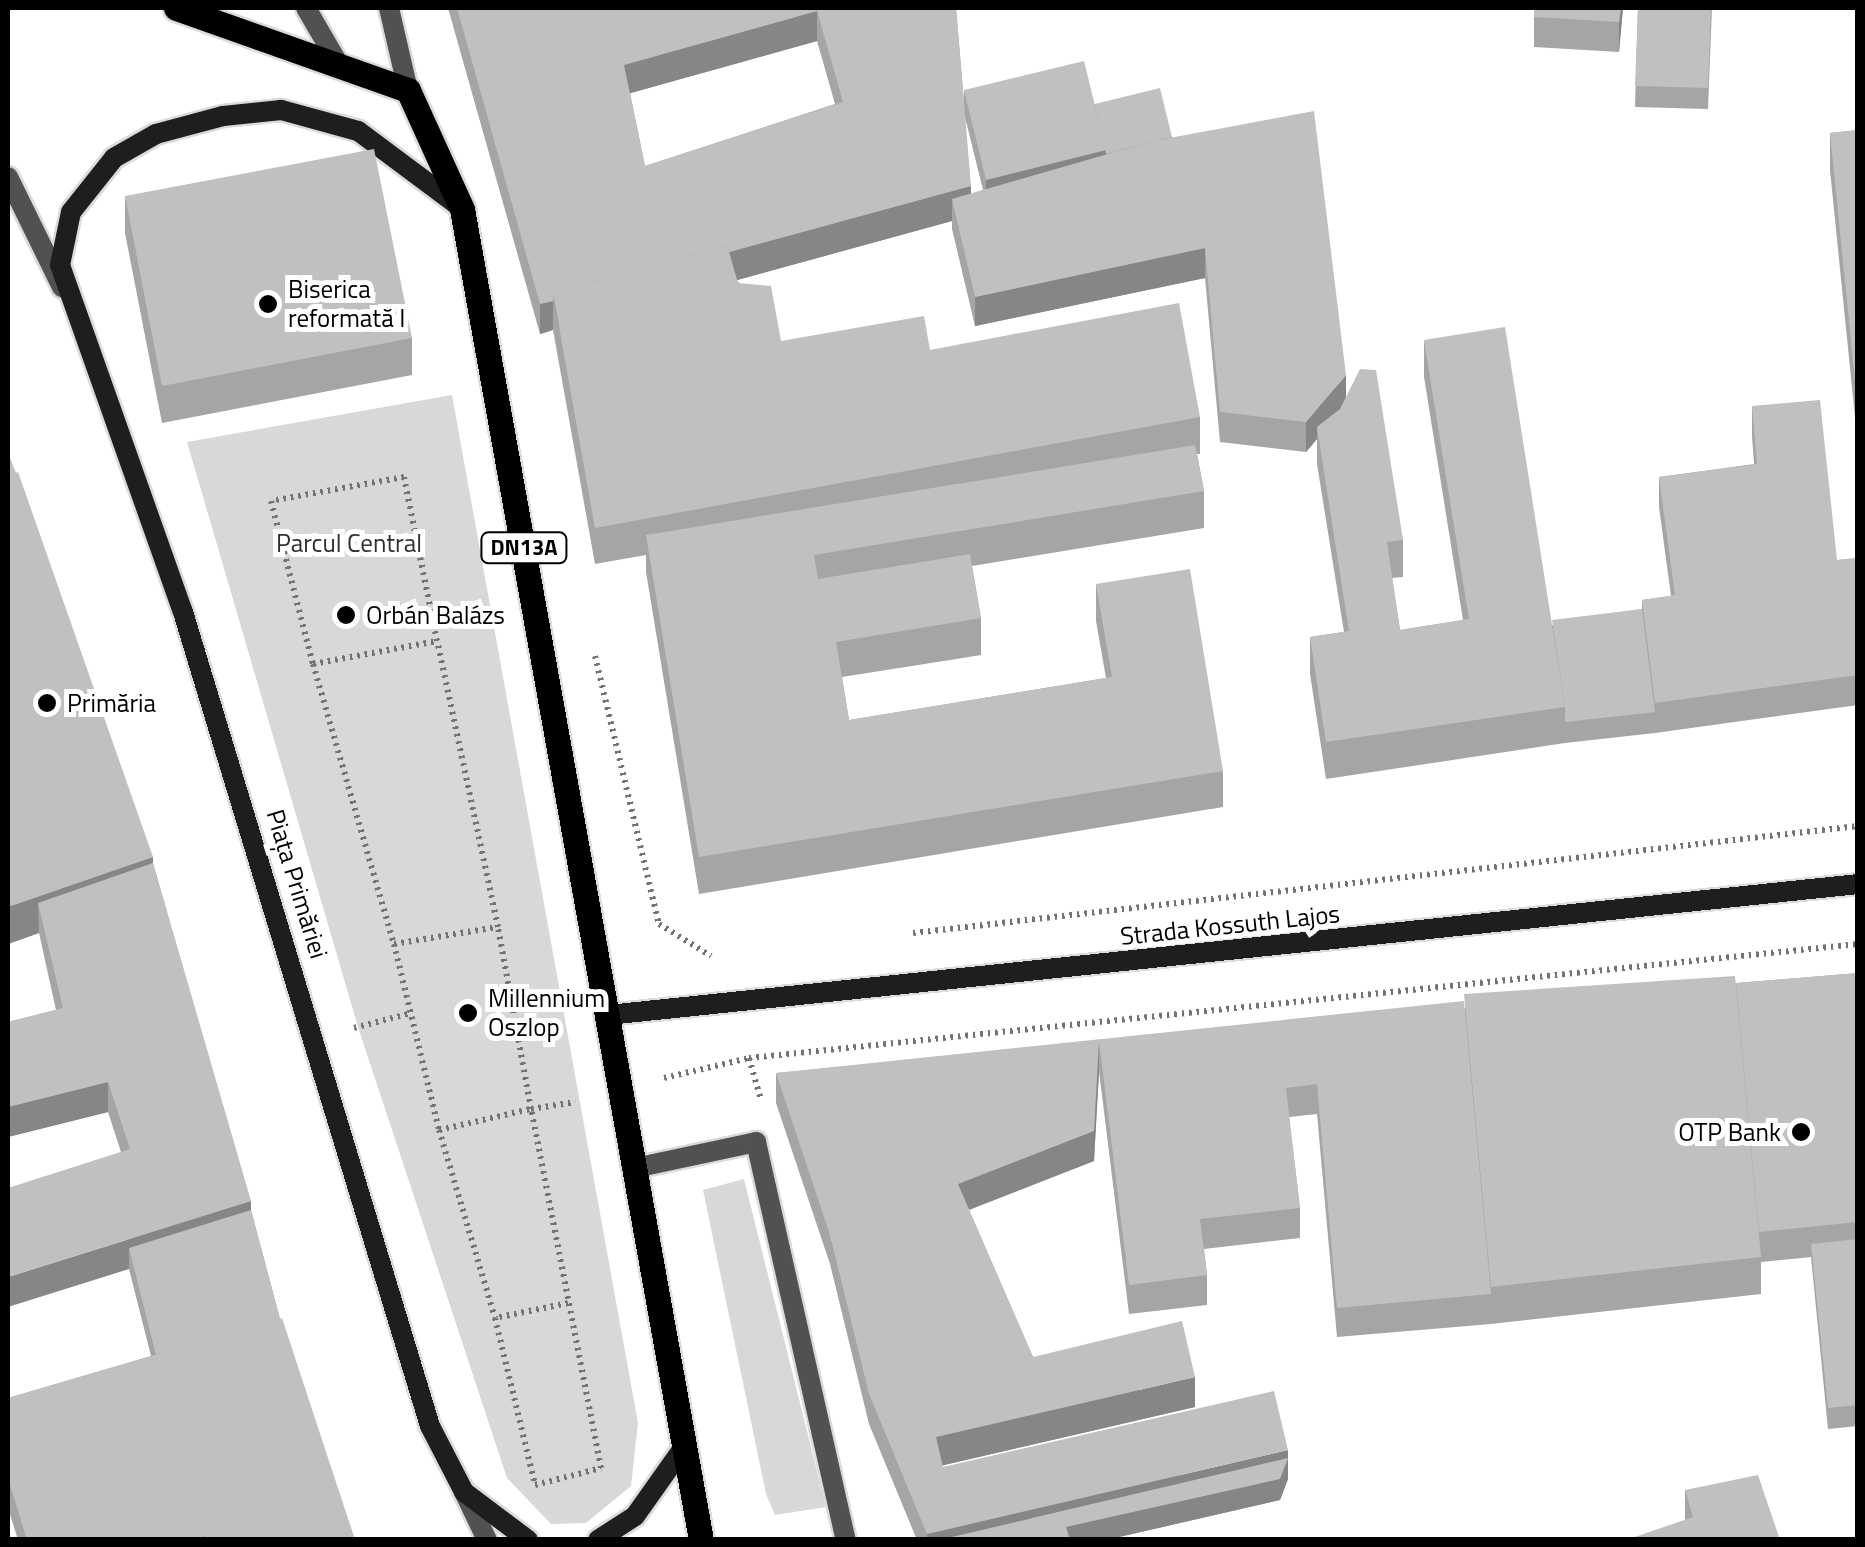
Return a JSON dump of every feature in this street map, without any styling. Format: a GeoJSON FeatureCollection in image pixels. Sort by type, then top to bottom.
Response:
{"type":"FeatureCollection","features":[{"type":"Feature","properties":{"kind":"main road"},"geometry":{"type":"LineString","coordinates":[[176,8],[408,90]]}},
{"type":"Feature","properties":{"kind":"main road","name":"DN13A"},"geometry":{"type":"LineString","coordinates":[[408,90],[462,208],[701,1540]]}},
{"type":"Feature","properties":{"kind":"main road","name":"Piața Primăriei"},"geometry":{"type":"LineString","coordinates":[[462,208],[387,147],[330,120],[282,110],[186,122],[130,145],[89,183],[62,236],[66,295],[183,612],[430,1426],[464,1492],[528,1540]]}},
{"type":"Feature","properties":{"kind":"main road","name":"Strada Kossuth Lajos"},"geometry":{"type":"LineString","coordinates":[[608,1015],[1858,884]]}},
{"type":"Feature","properties":{"kind":"main road"},"geometry":{"type":"LineString","coordinates":[[598,1540],[644,1506],[686,1444]]}},
{"type":"Feature","properties":{"kind":"street"},"geometry":{"type":"LineString","coordinates":[[306,8],[338,63]]}},
{"type":"Feature","properties":{"kind":"street"},"geometry":{"type":"LineString","coordinates":[[389,8],[408,90]]}},
{"type":"Feature","properties":{"kind":"street","name":"Piața Primăriei"},"geometry":{"type":"LineString","coordinates":[[8,177],[66,295]]}},
{"type":"Feature","properties":{"kind":"street"},"geometry":{"type":"LineString","coordinates":[[635,1168],[756,1142],[846,1540]]}},
{"type":"Feature","properties":{"kind":"street","name":"Piața Primăriei"},"geometry":{"type":"LineString","coordinates":[[464,1492],[488,1540]]}},
{"type":"Feature","properties":{"kind":"path"},"geometry":{"type":"LineString","coordinates":[[439,1130],[530,1109],[498,927],[404,477],[271,501],[394,944],[439,1130],[495,1318],[535,1485],[600,1468]]}},
{"type":"Feature","properties":{"kind":"path"},"geometry":{"type":"LineString","coordinates":[[314,664],[437,641]]}},
{"type":"Feature","properties":{"kind":"path"},"geometry":{"type":"LineString","coordinates":[[900,934],[1858,826]]}},
{"type":"Feature","properties":{"kind":"path"},"geometry":{"type":"LineString","coordinates":[[394,944],[498,927]]}},
{"type":"Feature","properties":{"kind":"path"},"geometry":{"type":"LineString","coordinates":[[749,1058],[1858,944]]}},
{"type":"Feature","properties":{"kind":"path"},"geometry":{"type":"LineString","coordinates":[[495,1318],[568,1303]]}},
{"type":"Feature","properties":{"kind":"green space","name":"Parcul Central"},"geometry":{"type":"Polygon","coordinates":[[[452,395],[638,1423],[631,1486],[586,1523],[551,1524],[507,1478],[358,1027],[187,442],[452,395]]]}},
{"type":"Feature","properties":{"kind":"green space"},"geometry":{"type":"Polygon","coordinates":[[[744,1179],[826,1507],[775,1515],[766,1494],[703,1190],[744,1179]]]}},
{"type":"Feature","properties":{"kind":"building"},"geometry":{"type":"Polygon","coordinates":[[[457,8],[956,8],[971,186],[729,252],[727,245],[553,293],[553,301],[540,304],[457,8]],[[817,11],[624,65],[645,166],[843,102],[817,11]]]}},
{"type":"Feature","properties":{"kind":"building"},"geometry":{"type":"Polygon","coordinates":[[[1534,8],[1621,8],[1619,22],[1534,17],[1534,8]]]}},
{"type":"Feature","properties":{"kind":"building"},"geometry":{"type":"Polygon","coordinates":[[[1638,8],[1711,8],[1708,88],[1635,86],[1638,8]]]}},
{"type":"Feature","properties":{"kind":"building"},"geometry":{"type":"Polygon","coordinates":[[[1084,61],[1106,150],[986,180],[964,90],[1084,61]]]}},
{"type":"Feature","properties":{"kind":"building"},"geometry":{"type":"Polygon","coordinates":[[[1160,88],[1172,137],[1106,154],[1095,104],[1160,88]]]}},
{"type":"Feature","properties":{"kind":"building"},"geometry":{"type":"Polygon","coordinates":[[[1314,111],[1346,375],[1306,422],[1220,412],[1205,248],[975,297],[952,199],[1153,141],[1314,111]]]}},
{"type":"Feature","properties":{"kind":"building"},"geometry":{"type":"Polygon","coordinates":[[[1858,130],[1858,410],[1830,133],[1858,130]]]}},
{"type":"Feature","properties":{"kind":"building","name":"Biserica reformată I"},"geometry":{"type":"Polygon","coordinates":[[[374,149],[412,338],[162,386],[125,196],[374,149]]]}},
{"type":"Feature","properties":{"kind":"building"},"geometry":{"type":"Polygon","coordinates":[[[727,245],[738,283],[771,286],[781,341],[924,316],[930,350],[1179,303],[1200,417],[595,528],[553,293],[727,245]]]}},
{"type":"Feature","properties":{"kind":"building"},"geometry":{"type":"Polygon","coordinates":[[[1505,327],[1565,707],[1326,742],[1310,637],[1349,631],[1317,427],[1340,409],[1360,369],[1376,370],[1403,540],[1387,542],[1400,630],[1469,619],[1424,340],[1505,327]]]}},
{"type":"Feature","properties":{"kind":"building"},"geometry":{"type":"Polygon","coordinates":[[[1820,400],[1837,560],[1858,558],[1858,675],[1655,703],[1642,600],[1675,595],[1659,477],[1757,464],[1752,406],[1820,400]]]}},
{"type":"Feature","properties":{"kind":"building"},"geometry":{"type":"Polygon","coordinates":[[[1195,445],[1204,491],[814,555],[818,579],[970,554],[981,618],[836,642],[849,720],[1112,677],[1096,584],[1190,569],[1223,771],[699,857],[646,535],[1195,445]]]}},
{"type":"Feature","properties":{"kind":"building"},"geometry":{"type":"Polygon","coordinates":[[[8,453],[16,473],[8,476],[8,453]]]}},
{"type":"Feature","properties":{"kind":"building","name":"Primăria"},"geometry":{"type":"Polygon","coordinates":[[[18,472],[153,857],[8,907],[8,476],[18,472]]]}},
{"type":"Feature","properties":{"kind":"building"},"geometry":{"type":"Polygon","coordinates":[[[1642,609],[1655,712],[1565,722],[1552,620],[1642,609]]]}},
{"type":"Feature","properties":{"kind":"building"},"geometry":{"type":"Polygon","coordinates":[[[153,863],[251,1201],[8,1277],[8,1188],[130,1149],[108,1082],[8,1107],[8,1022],[63,1008],[38,903],[153,863]]]}},
{"type":"Feature","properties":{"kind":"building","name":"OTP Bank"},"geometry":{"type":"Polygon","coordinates":[[[1858,973],[1858,1222],[1759,1232],[1736,983],[1858,973]]]}},
{"type":"Feature","properties":{"kind":"building"},"geometry":{"type":"Polygon","coordinates":[[[1735,976],[1761,1257],[1491,1287],[1464,994],[1735,976]]]}},
{"type":"Feature","properties":{"kind":"building"},"geometry":{"type":"Polygon","coordinates":[[[1464,1001],[1491,1294],[1337,1308],[1317,1084],[1286,1088],[1300,1208],[1200,1219],[1207,1275],[1129,1285],[1099,1041],[1094,1131],[958,1184],[1033,1357],[1182,1321],[1195,1377],[936,1437],[943,1467],[1274,1391],[1288,1450],[927,1534],[869,1394],[830,1235],[776,1073],[1464,1001]]]}},
{"type":"Feature","properties":{"kind":"building"},"geometry":{"type":"Polygon","coordinates":[[[251,1210],[280,1319],[156,1355],[129,1248],[251,1210]]]}},
{"type":"Feature","properties":{"kind":"building"},"geometry":{"type":"Polygon","coordinates":[[[1858,1239],[1858,1405],[1828,1408],[1811,1244],[1858,1239]]]}},
{"type":"Feature","properties":{"kind":"building"},"geometry":{"type":"Polygon","coordinates":[[[282,1318],[355,1540],[206,1540],[205,1536],[193,1540],[27,1540],[8,1478],[8,1398],[282,1318]]]}},
{"type":"Feature","properties":{"kind":"building"},"geometry":{"type":"Polygon","coordinates":[[[1288,1458],[1280,1479],[1066,1527],[1070,1540],[939,1540],[1288,1458]]]}},
{"type":"Feature","properties":{"kind":"building"},"geometry":{"type":"Polygon","coordinates":[[[1758,1475],[1780,1540],[1626,1540],[1693,1517],[1685,1490],[1758,1475]]]}},
{"type":"Feature","properties":{"kind":"place","name":"Biserica reformată I"},"geometry":{"type":"Point","coordinates":[268,304]}},
{"type":"Feature","properties":{"kind":"place","name":"Orbán Balázs"},"geometry":{"type":"Point","coordinates":[346,615]}},
{"type":"Feature","properties":{"kind":"place","name":"Primăria"},"geometry":{"type":"Point","coordinates":[47,703]}},
{"type":"Feature","properties":{"kind":"place","name":"Millennium Oszlop"},"geometry":{"type":"Point","coordinates":[468,1013]}},
{"type":"Feature","properties":{"kind":"place","name":"OTP Bank"},"geometry":{"type":"Point","coordinates":[1801,1132]}}]}
